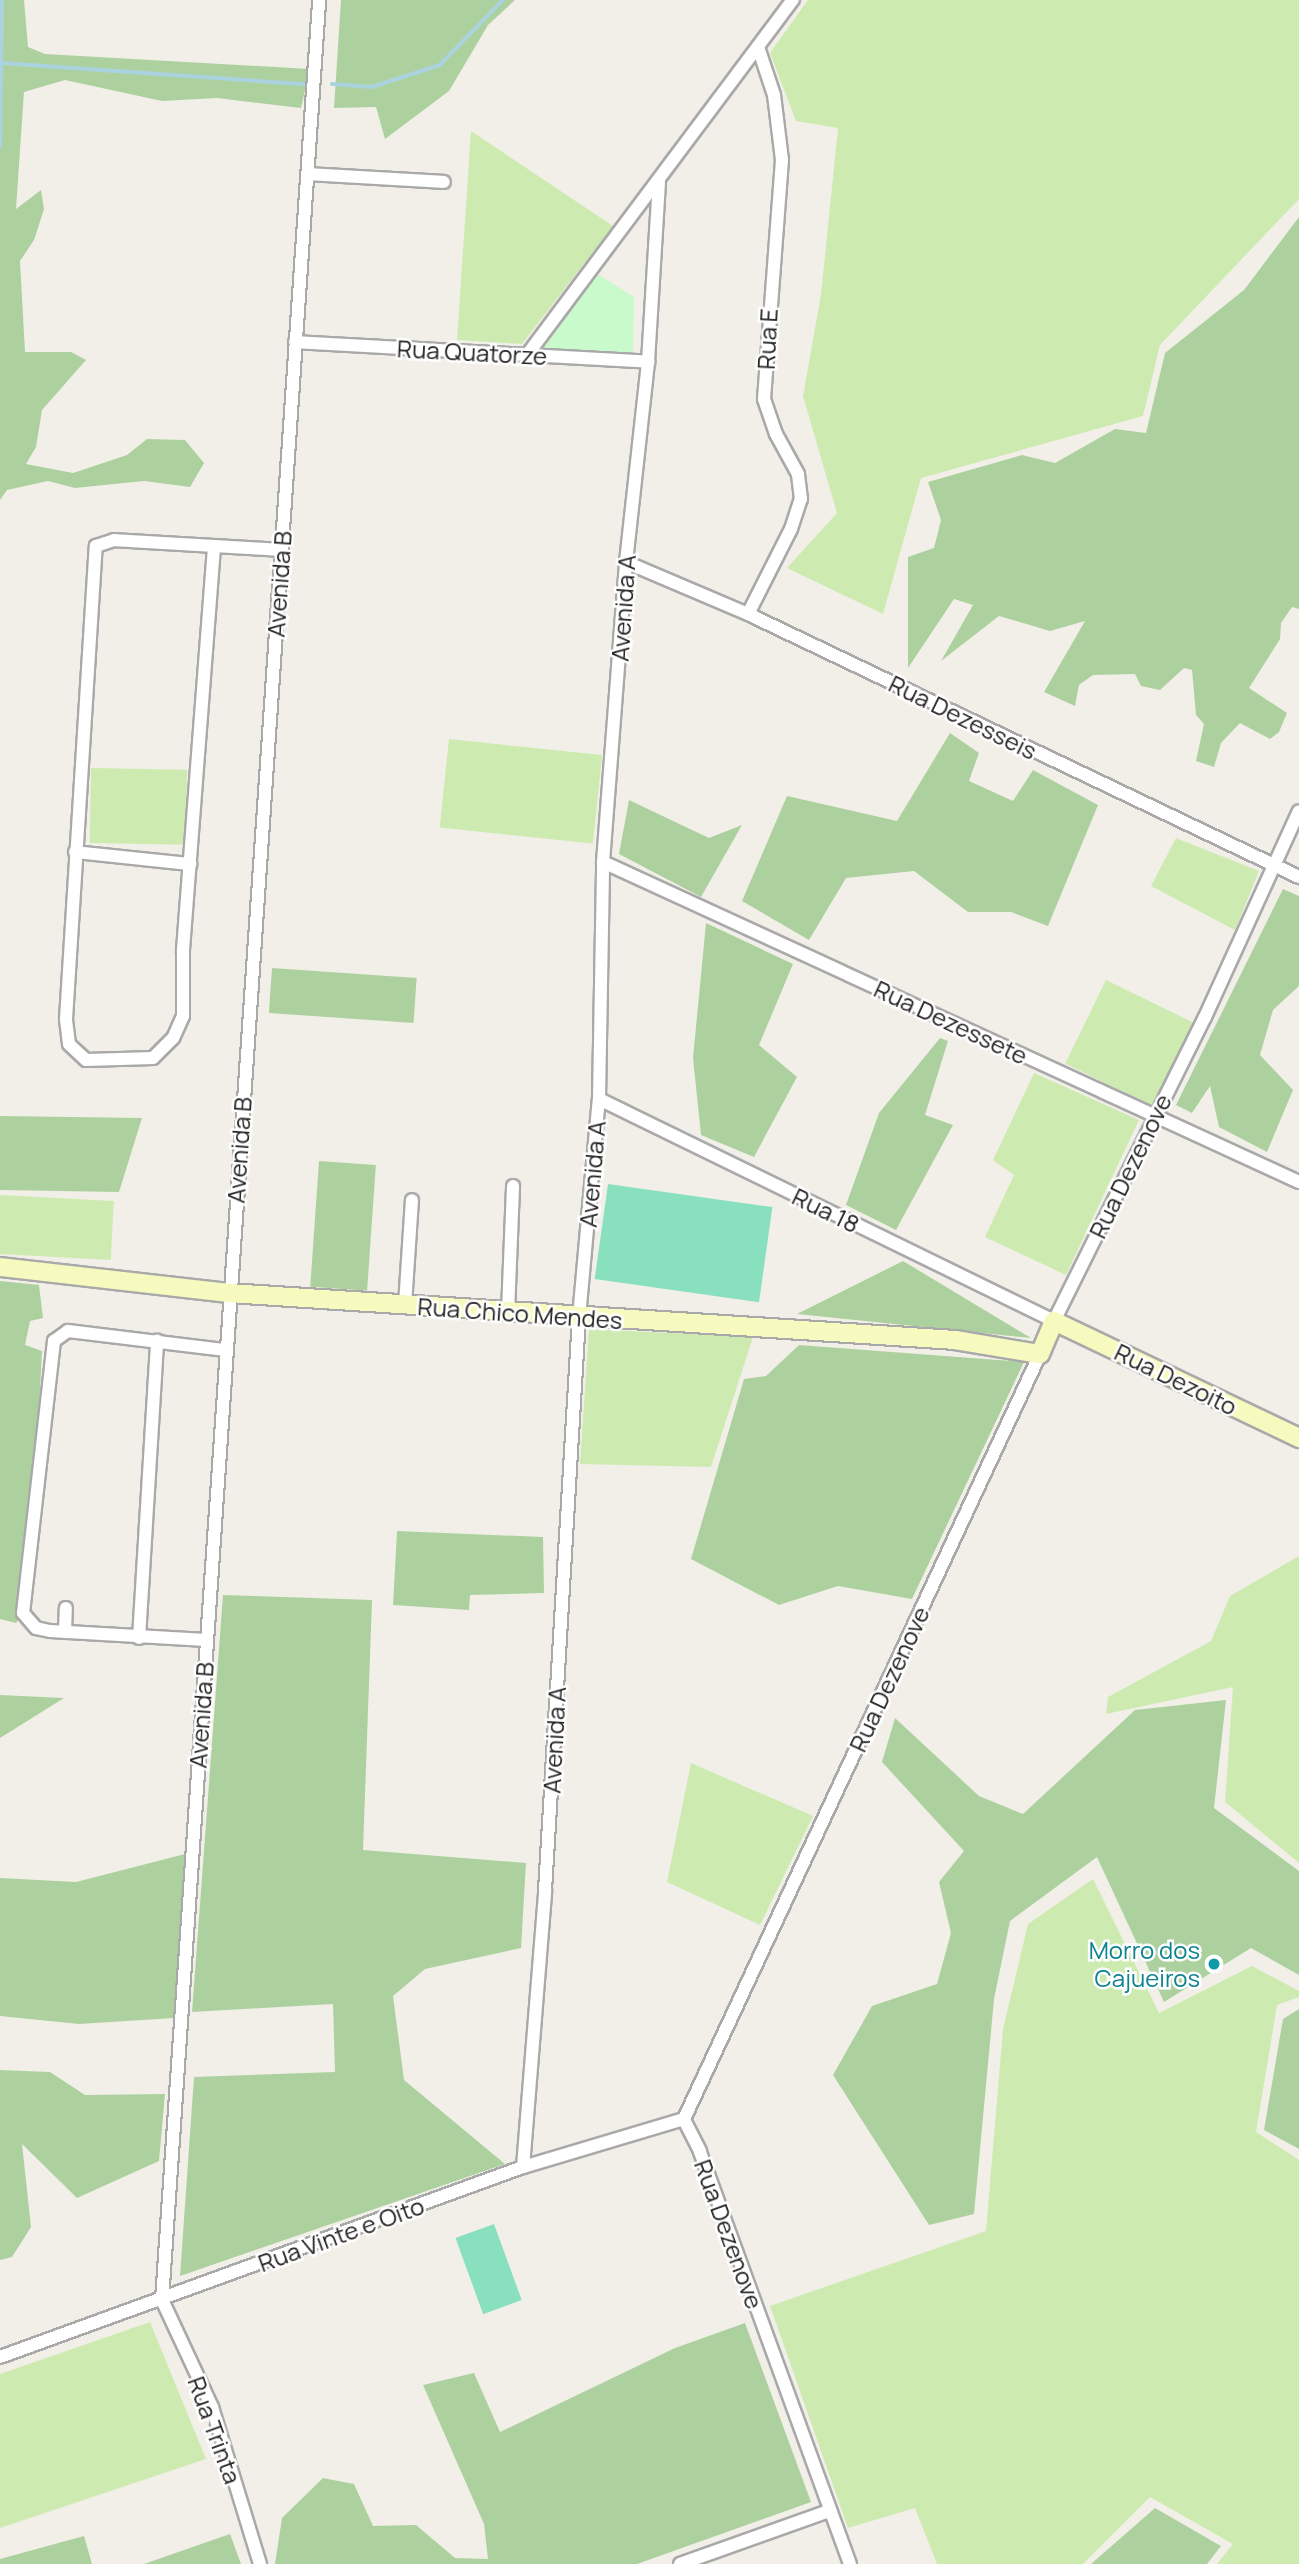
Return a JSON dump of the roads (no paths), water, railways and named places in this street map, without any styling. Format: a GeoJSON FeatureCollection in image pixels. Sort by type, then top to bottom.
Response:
{"type":"FeatureCollection","features":[{"type":"Feature","properties":{"kind":"main road","name":"Rua Chico Mendes"},"geometry":{"type":"LineString","coordinates":[[0,1267],[229,1293],[955,1340],[1040,1354]]}},
{"type":"Feature","properties":{"kind":"main road","name":"Rua Dezenove"},"geometry":{"type":"LineString","coordinates":[[1040,1354],[1054,1321]]}},
{"type":"Feature","properties":{"kind":"main road","name":"Rua Dezoito"},"geometry":{"type":"LineString","coordinates":[[1054,1321],[1299,1438]]}},
{"type":"Feature","properties":{"kind":"street","name":"Avenida B"},"geometry":{"type":"LineString","coordinates":[[162,2300],[224,1350],[309,174],[319,0]]}},
{"type":"Feature","properties":{"kind":"street"},"geometry":{"type":"LineString","coordinates":[[527,355],[793,0]]}},
{"type":"Feature","properties":{"kind":"street","name":"Rua E"},"geometry":{"type":"LineString","coordinates":[[748,614],[791,529],[801,499],[798,474],[776,435],[764,399],[782,160],[774,94],[758,47]]}},
{"type":"Feature","properties":{"kind":"street"},"geometry":{"type":"LineString","coordinates":[[309,174],[444,182]]}},
{"type":"Feature","properties":{"kind":"street","name":"Avenida A"},"geometry":{"type":"LineString","coordinates":[[523,2167],[545,1891],[579,1317],[599,1099],[603,862],[626,562],[648,362],[659,182]]}},
{"type":"Feature","properties":{"kind":"street","name":"Rua Quatorze"},"geometry":{"type":"LineString","coordinates":[[295,342],[648,362]]}},
{"type":"Feature","properties":{"kind":"street"},"geometry":{"type":"LineString","coordinates":[[214,547],[190,864],[183,1016],[173,1038],[153,1059],[86,1060],[74,1054],[66,1034],[75,852],[96,547],[114,540],[281,550]]}},
{"type":"Feature","properties":{"kind":"street","name":"Rua Dezesseis"},"geometry":{"type":"LineString","coordinates":[[626,562],[748,614],[1299,877]]}},
{"type":"Feature","properties":{"kind":"street","name":"Rua Dezenove"},"geometry":{"type":"LineString","coordinates":[[1054,1321],[1299,811]]}},
{"type":"Feature","properties":{"kind":"street"},"geometry":{"type":"LineString","coordinates":[[75,852],[190,864]]}},
{"type":"Feature","properties":{"kind":"street","name":"Rua Dezessete"},"geometry":{"type":"LineString","coordinates":[[603,862],[1299,1182]]}},
{"type":"Feature","properties":{"kind":"street","name":"Rua 18"},"geometry":{"type":"LineString","coordinates":[[599,1099],[1054,1321]]}},
{"type":"Feature","properties":{"kind":"street"},"geometry":{"type":"LineString","coordinates":[[508,1312],[513,1186]]}},
{"type":"Feature","properties":{"kind":"street"},"geometry":{"type":"LineString","coordinates":[[405,1305],[412,1200]]}},
{"type":"Feature","properties":{"kind":"street"},"geometry":{"type":"LineString","coordinates":[[206,1640],[139,1638],[36,1628],[23,1614],[54,1341],[68,1331],[224,1350]]}},
{"type":"Feature","properties":{"kind":"street"},"geometry":{"type":"LineString","coordinates":[[139,1638],[158,1342]]}},
{"type":"Feature","properties":{"kind":"street","name":"Rua Dezenove"},"geometry":{"type":"LineString","coordinates":[[850,2564],[700,2151],[684,2119],[1040,1354]]}},
{"type":"Feature","properties":{"kind":"street"},"geometry":{"type":"LineString","coordinates":[[65,1632],[66,1608]]}},
{"type":"Feature","properties":{"kind":"street","name":"Rua Vinte e Oito"},"geometry":{"type":"LineString","coordinates":[[0,2357],[523,2167],[684,2119]]}},
{"type":"Feature","properties":{"kind":"street","name":"Rua Trinta"},"geometry":{"type":"LineString","coordinates":[[162,2300],[212,2407],[260,2564]]}},
{"type":"Feature","properties":{"kind":"street"},"geometry":{"type":"LineString","coordinates":[[680,2564],[829,2511]]}},
{"type":"Feature","properties":{"kind":"waterway"},"geometry":{"type":"LineString","coordinates":[[0,147],[2,0]]}},
{"type":"Feature","properties":{"kind":"waterway"},"geometry":{"type":"LineString","coordinates":[[332,84],[372,87],[440,65],[503,0]]}},
{"type":"Feature","properties":{"kind":"waterway"},"geometry":{"type":"LineString","coordinates":[[1,63],[304,84]]}},
{"type":"Feature","properties":{"kind":"place","name":"Morro dos Cajueiros"},"geometry":{"type":"Point","coordinates":[1214,1964]}}]}
